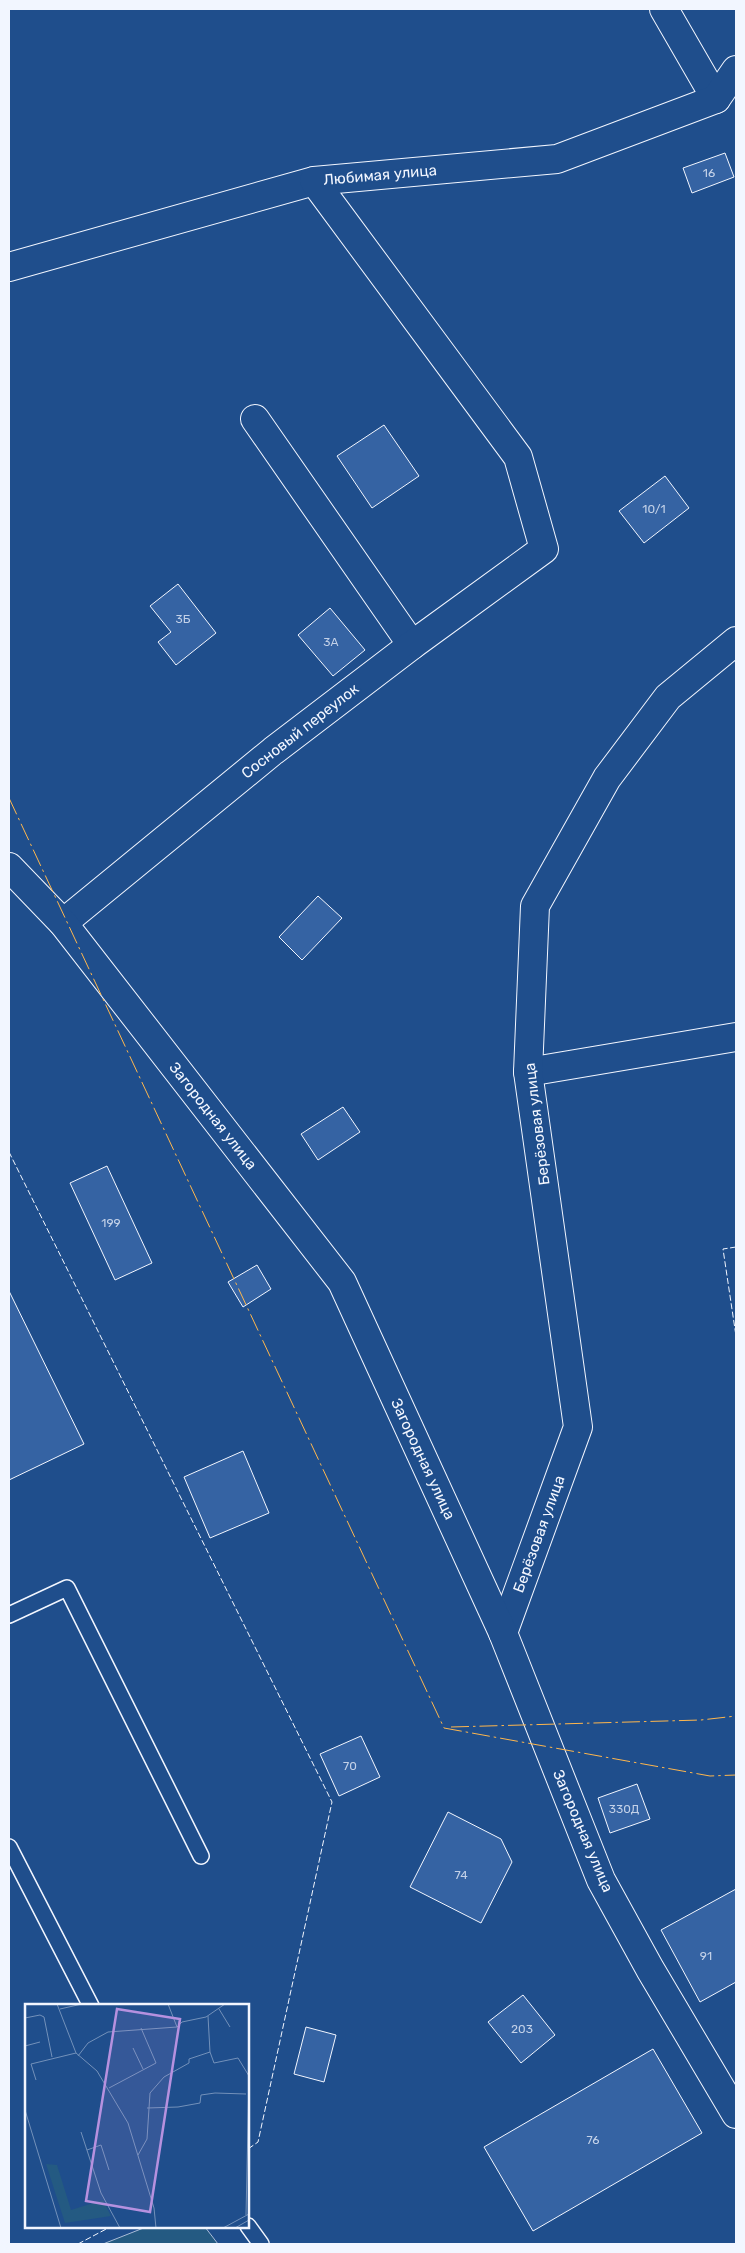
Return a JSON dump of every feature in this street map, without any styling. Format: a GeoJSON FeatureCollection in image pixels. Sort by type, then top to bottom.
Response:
{"type":"FeatureCollection","features":[{"type":"Feature","properties":{"kind":"street"},"geometry":{"type":"LineString","coordinates":[[664,9],[716,99],[736,70]]}},
{"type":"Feature","properties":{"kind":"street","name":"Любимая улица"},"geometry":{"type":"LineString","coordinates":[[9,267],[314,181],[557,159],[716,99]]}},
{"type":"Feature","properties":{"kind":"street","name":"Сосновый переулок"},"geometry":{"type":"LineString","coordinates":[[63,923],[273,750],[412,645],[544,549],[518,457],[314,181]]}},
{"type":"Feature","properties":{"kind":"street"},"geometry":{"type":"LineString","coordinates":[[255,419],[412,645]]}},
{"type":"Feature","properties":{"kind":"street","name":"Берёзовая улица"},"geometry":{"type":"LineString","coordinates":[[503,1633],[578,1427],[528,1072],[535,906],[608,778],[668,697],[736,642]]}},
{"type":"Feature","properties":{"kind":"street","name":"Загородная улица"},"geometry":{"type":"LineString","coordinates":[[9,867],[63,923],[342,1282],[503,1633],[601,1880],[650,1969],[736,2114]]}},
{"type":"Feature","properties":{"kind":"street"},"geometry":{"type":"LineString","coordinates":[[528,1072],[736,1037]]}},
{"type":"Feature","properties":{"kind":"lane"},"geometry":{"type":"LineString","coordinates":[[9,1615],[67,1588],[201,1856]]}},
{"type":"Feature","properties":{"kind":"lane"},"geometry":{"type":"LineString","coordinates":[[9,1847],[90,2004]]}},
{"type":"Feature","properties":{"kind":"lane"},"geometry":{"type":"LineString","coordinates":[[249,2227],[261,2244]]}},
{"type":"Feature","properties":{"kind":"shaded area"},"geometry":{"type":"Polygon","coordinates":[[[143,2228],[206,2228],[218,2244],[103,2244],[143,2228]]]}},
{"type":"Feature","properties":{"kind":"building"},"geometry":{"type":"Polygon","coordinates":[[[725,153],[734,177],[692,193],[683,168],[725,153]]]}},
{"type":"Feature","properties":{"kind":"building"},"geometry":{"type":"Polygon","coordinates":[[[384,425],[419,476],[372,508],[337,456],[384,425]]]}},
{"type":"Feature","properties":{"kind":"building"},"geometry":{"type":"Polygon","coordinates":[[[665,476],[689,508],[644,543],[619,511],[665,476]]]}},
{"type":"Feature","properties":{"kind":"building"},"geometry":{"type":"Polygon","coordinates":[[[178,584],[216,633],[176,665],[158,642],[171,632],[150,606],[178,584]]]}},
{"type":"Feature","properties":{"kind":"building"},"geometry":{"type":"Polygon","coordinates":[[[330,608],[365,650],[333,676],[298,635],[330,608]]]}},
{"type":"Feature","properties":{"kind":"building"},"geometry":{"type":"Polygon","coordinates":[[[318,896],[342,918],[302,960],[279,937],[318,896]]]}},
{"type":"Feature","properties":{"kind":"building"},"geometry":{"type":"Polygon","coordinates":[[[343,1107],[360,1132],[318,1160],[301,1134],[343,1107]]]}},
{"type":"Feature","properties":{"kind":"building"},"geometry":{"type":"Polygon","coordinates":[[[107,1166],[152,1263],[115,1280],[70,1183],[107,1166]]]}},
{"type":"Feature","properties":{"kind":"building"},"geometry":{"type":"Polygon","coordinates":[[[257,1265],[271,1289],[243,1307],[228,1282],[257,1265]]]}},
{"type":"Feature","properties":{"kind":"building"},"geometry":{"type":"Polygon","coordinates":[[[9,1291],[84,1444],[9,1480],[9,1291]]]}},
{"type":"Feature","properties":{"kind":"building"},"geometry":{"type":"Polygon","coordinates":[[[243,1451],[269,1513],[210,1538],[184,1477],[243,1451]]]}},
{"type":"Feature","properties":{"kind":"building"},"geometry":{"type":"Polygon","coordinates":[[[361,1736],[380,1777],[339,1796],[320,1754],[361,1736]]]}},
{"type":"Feature","properties":{"kind":"building"},"geometry":{"type":"Polygon","coordinates":[[[637,1784],[650,1819],[610,1833],[598,1798],[637,1784]]]}},
{"type":"Feature","properties":{"kind":"building"},"geometry":{"type":"Polygon","coordinates":[[[448,1812],[501,1839],[512,1862],[481,1923],[410,1887],[448,1812]]]}},
{"type":"Feature","properties":{"kind":"building"},"geometry":{"type":"Polygon","coordinates":[[[736,1889],[736,1982],[700,2002],[661,1930],[736,1889]]]}},
{"type":"Feature","properties":{"kind":"building"},"geometry":{"type":"Polygon","coordinates":[[[523,1995],[555,2035],[521,2063],[488,2022],[523,1995]]]}},
{"type":"Feature","properties":{"kind":"building"},"geometry":{"type":"Polygon","coordinates":[[[306,2027],[336,2035],[324,2082],[294,2074],[306,2027]]]}},
{"type":"Feature","properties":{"kind":"building"},"geometry":{"type":"Polygon","coordinates":[[[653,2049],[702,2133],[533,2231],[484,2147],[653,2049]]]}},
{"type":"Feature","properties":{"kind":"fence"},"geometry":{"type":"LineString","coordinates":[[9,1152],[332,1802],[258,2142],[249,2148]]}},
{"type":"Feature","properties":{"kind":"fence"},"geometry":{"type":"LineString","coordinates":[[736,1247],[723,1249],[736,1336]]}},
{"type":"Feature","properties":{"kind":"fence"},"geometry":{"type":"LineString","coordinates":[[78,2244],[108,2228]]}},
{"type":"Feature","properties":{"kind":"power"},"geometry":{"type":"LineString","coordinates":[[9,798],[444,1728]]}},
{"type":"Feature","properties":{"kind":"power"},"geometry":{"type":"LineString","coordinates":[[451,1727],[701,1720],[736,1716]]}},
{"type":"Feature","properties":{"kind":"power"},"geometry":{"type":"LineString","coordinates":[[444,1728],[710,1776],[736,1775]]}}]}
